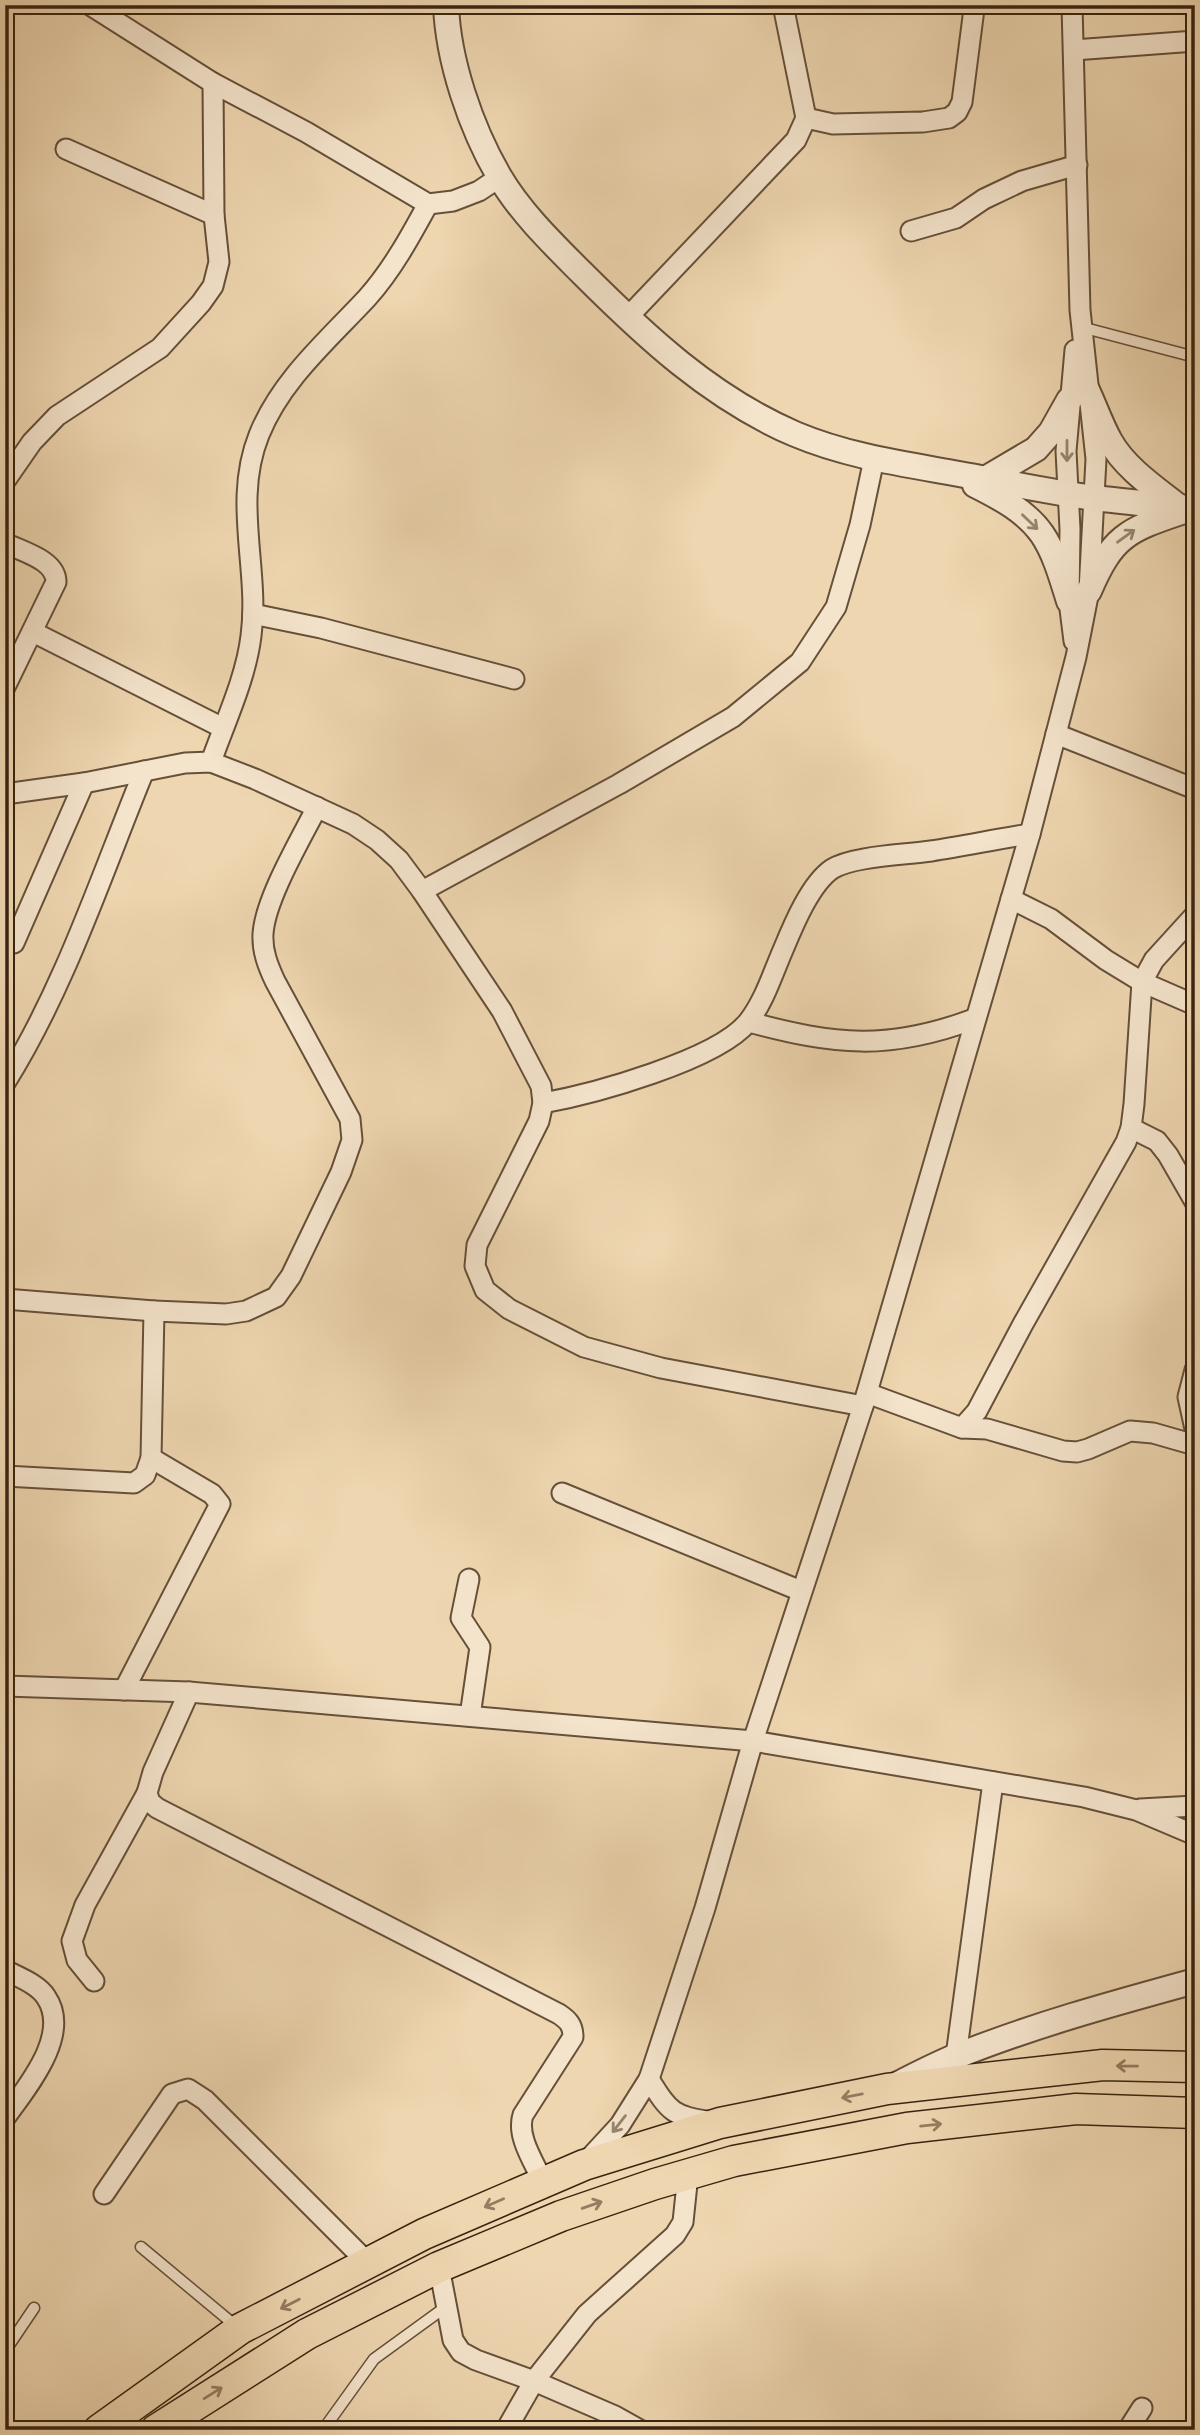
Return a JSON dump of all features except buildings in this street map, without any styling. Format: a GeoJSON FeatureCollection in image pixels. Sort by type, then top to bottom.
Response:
{"type":"FeatureCollection","features":[{"type":"Feature","properties":{"kind":"main road"},"geometry":{"type":"LineString","coordinates":[[99,2430],[240,2329],[424,2234],[583,2165],[720,2123],[887,2090],[1103,2065],[1195,2067]]}},
{"type":"Feature","properties":{"kind":"main road"},"geometry":{"type":"LineString","coordinates":[[156,2430],[307,2334],[439,2267],[561,2216],[688,2174],[734,2161],[907,2127],[1076,2109],[1195,2113]]}},
{"type":"Feature","properties":{"kind":"street"},"geometry":{"type":"LineString","coordinates":[[90,5],[214,83],[306,132],[428,204],[453,201],[479,191],[500,177]]}},
{"type":"Feature","properties":{"kind":"street"},"geometry":{"type":"LineString","coordinates":[[446,5],[446,21],[457,74],[481,140],[500,177],[540,231],[627,317],[669,355],[727,400],[795,434],[874,459],[1069,494],[1188,508]]}},
{"type":"Feature","properties":{"kind":"street"},"geometry":{"type":"LineString","coordinates":[[627,317],[782,158],[796,140],[806,118],[783,5]]}},
{"type":"Feature","properties":{"kind":"street"},"geometry":{"type":"LineString","coordinates":[[1072,5],[1080,318],[1078,395],[1066,451],[1079,596]]}},
{"type":"Feature","properties":{"kind":"street"},"geometry":{"type":"LineString","coordinates":[[806,118],[833,124],[923,122],[950,118],[957,112],[961,102],[974,9]]}},
{"type":"Feature","properties":{"kind":"street"},"geometry":{"type":"LineString","coordinates":[[1074,50],[1195,41]]}},
{"type":"Feature","properties":{"kind":"street"},"geometry":{"type":"LineString","coordinates":[[5,481],[32,442],[57,416],[160,348],[213,286],[217,274],[219,245],[214,215],[214,83]]}},
{"type":"Feature","properties":{"kind":"street"},"geometry":{"type":"LineString","coordinates":[[66,149],[214,215]]}},
{"type":"Feature","properties":{"kind":"street"},"geometry":{"type":"LineString","coordinates":[[911,231],[956,218],[984,199],[1022,181],[1077,165]]}},
{"type":"Feature","properties":{"kind":"street"},"geometry":{"type":"LineString","coordinates":[[211,762],[246,660],[251,637],[253,614],[247,538],[248,477],[258,435],[286,388],[315,351],[369,296],[404,249],[428,204]]}},
{"type":"Feature","properties":{"kind":"street"},"geometry":{"type":"LineString","coordinates":[[985,479],[1036,449],[1078,395]]}},
{"type":"Feature","properties":{"kind":"street"},"geometry":{"type":"LineString","coordinates":[[583,2165],[620,2125],[649,2080],[705,1908],[753,1741],[865,1400],[1030,834],[1076,657],[1079,596],[1095,498],[1096,459],[1078,395]]}},
{"type":"Feature","properties":{"kind":"street"},"geometry":{"type":"LineString","coordinates":[[1078,395],[1118,452],[1147,481],[1188,508]]}},
{"type":"Feature","properties":{"kind":"street"},"geometry":{"type":"LineString","coordinates":[[422,891],[619,785],[733,717],[800,662],[835,607],[860,525],[874,459]]}},
{"type":"Feature","properties":{"kind":"street"},"geometry":{"type":"LineString","coordinates":[[952,473],[1004,500],[1042,534],[1058,568],[1079,596]]}},
{"type":"Feature","properties":{"kind":"street"},"geometry":{"type":"LineString","coordinates":[[1079,596],[1120,539],[1150,522],[1188,508]]}},
{"type":"Feature","properties":{"kind":"street"},"geometry":{"type":"LineString","coordinates":[[5,543],[49,565],[56,574],[51,597],[5,687]]}},
{"type":"Feature","properties":{"kind":"street"},"geometry":{"type":"LineString","coordinates":[[253,614],[321,628],[514,679]]}},
{"type":"Feature","properties":{"kind":"street"},"geometry":{"type":"LineString","coordinates":[[33,632],[223,728]]}},
{"type":"Feature","properties":{"kind":"street"},"geometry":{"type":"LineString","coordinates":[[1056,734],[1195,789]]}},
{"type":"Feature","properties":{"kind":"street"},"geometry":{"type":"LineString","coordinates":[[5,794],[84,783],[185,763],[211,762],[353,824],[377,840],[399,860],[502,1011],[541,1086],[543,1102],[539,1121],[477,1245],[475,1265],[485,1290],[509,1309],[584,1347],[661,1368],[865,1400],[962,1428],[987,1429],[1063,1451],[1077,1452],[1088,1449],[1130,1431],[1153,1433],[1195,1445]]}},
{"type":"Feature","properties":{"kind":"street"},"geometry":{"type":"LineString","coordinates":[[5,1083],[29,1045],[64,969],[144,771]]}},
{"type":"Feature","properties":{"kind":"street"},"geometry":{"type":"LineString","coordinates":[[14,943],[84,783]]}},
{"type":"Feature","properties":{"kind":"street"},"geometry":{"type":"LineString","coordinates":[[5,1300],[226,1314],[246,1311],[276,1297],[291,1276],[349,1152],[353,1129],[275,981],[266,958],[263,936],[271,901],[317,807]]}},
{"type":"Feature","properties":{"kind":"street"},"geometry":{"type":"LineString","coordinates":[[543,1102],[590,1093],[711,1051],[732,1037],[749,1022],[817,883],[841,864],[1030,834]]}},
{"type":"Feature","properties":{"kind":"street"},"geometry":{"type":"LineString","coordinates":[[1011,899],[1051,919],[1106,960],[1142,982],[1195,1005]]}},
{"type":"Feature","properties":{"kind":"street"},"geometry":{"type":"LineString","coordinates":[[962,1428],[977,1411],[1126,1142],[1131,1128],[1142,982],[1154,960],[1195,915]]}},
{"type":"Feature","properties":{"kind":"street"},"geometry":{"type":"LineString","coordinates":[[749,1022],[801,1035],[845,1041],[887,1042],[939,1033],[974,1019]]}},
{"type":"Feature","properties":{"kind":"street"},"geometry":{"type":"LineString","coordinates":[[1131,1128],[1157,1141],[1195,1202]]}},
{"type":"Feature","properties":{"kind":"street"},"geometry":{"type":"LineString","coordinates":[[5,1476],[134,1483],[145,1475],[150,1458],[154,1311]]}},
{"type":"Feature","properties":{"kind":"street"},"geometry":{"type":"LineString","coordinates":[[1195,1370],[1188,1397],[1195,1429]]}},
{"type":"Feature","properties":{"kind":"street"},"geometry":{"type":"LineString","coordinates":[[124,1690],[220,1504],[212,1493],[150,1458]]}},
{"type":"Feature","properties":{"kind":"street"},"geometry":{"type":"LineString","coordinates":[[562,1493],[801,1591]]}},
{"type":"Feature","properties":{"kind":"street"},"geometry":{"type":"LineString","coordinates":[[468,1578],[461,1618],[480,1647],[470,1716]]}},
{"type":"Feature","properties":{"kind":"street"},"geometry":{"type":"LineString","coordinates":[[5,1686],[190,1692],[753,1741],[1084,1797],[1136,1810],[1195,1835]]}},
{"type":"Feature","properties":{"kind":"street"},"geometry":{"type":"LineString","coordinates":[[94,1981],[77,1960],[72,1941],[85,1905],[147,1793],[153,1772],[190,1692]]}},
{"type":"Feature","properties":{"kind":"street"},"geometry":{"type":"LineString","coordinates":[[956,2056],[993,1782]]}},
{"type":"Feature","properties":{"kind":"street"},"geometry":{"type":"LineString","coordinates":[[147,1793],[150,1802],[158,1808],[568,2021],[573,2037],[520,2123],[543,2182]]}},
{"type":"Feature","properties":{"kind":"street"},"geometry":{"type":"LineString","coordinates":[[1136,1810],[1195,1806]]}},
{"type":"Feature","properties":{"kind":"street"},"geometry":{"type":"LineString","coordinates":[[5,1970],[46,1996],[52,2008],[53,2027],[47,2057],[5,2118]]}},
{"type":"Feature","properties":{"kind":"street"},"geometry":{"type":"LineString","coordinates":[[887,2090],[956,2056],[1112,2004],[1195,1981]]}},
{"type":"Feature","properties":{"kind":"street"},"geometry":{"type":"LineString","coordinates":[[649,2080],[668,2108],[674,2112],[688,2118],[720,2123]]}},
{"type":"Feature","properties":{"kind":"street"},"geometry":{"type":"LineString","coordinates":[[104,2194],[172,2094],[188,2089],[205,2100],[368,2263]]}},
{"type":"Feature","properties":{"kind":"street"},"geometry":{"type":"LineString","coordinates":[[506,2430],[534,2381],[587,2314],[675,2235],[683,2222],[688,2174]]}},
{"type":"Feature","properties":{"kind":"street"},"geometry":{"type":"LineString","coordinates":[[439,2267],[453,2340],[461,2352],[615,2416],[640,2430]]}},
{"type":"Feature","properties":{"kind":"street"},"geometry":{"type":"LineString","coordinates":[[1128,2430],[1142,2408]]}},
{"type":"Feature","properties":{"kind":"lane"},"geometry":{"type":"LineString","coordinates":[[1080,318],[1195,357]]}},
{"type":"Feature","properties":{"kind":"lane"},"geometry":{"type":"LineString","coordinates":[[141,2247],[240,2329]]}},
{"type":"Feature","properties":{"kind":"lane"},"geometry":{"type":"LineString","coordinates":[[323,2430],[374,2359],[448,2306]]}},
{"type":"Feature","properties":{"kind":"lane"},"geometry":{"type":"LineString","coordinates":[[5,2351],[34,2308]]}}]}
